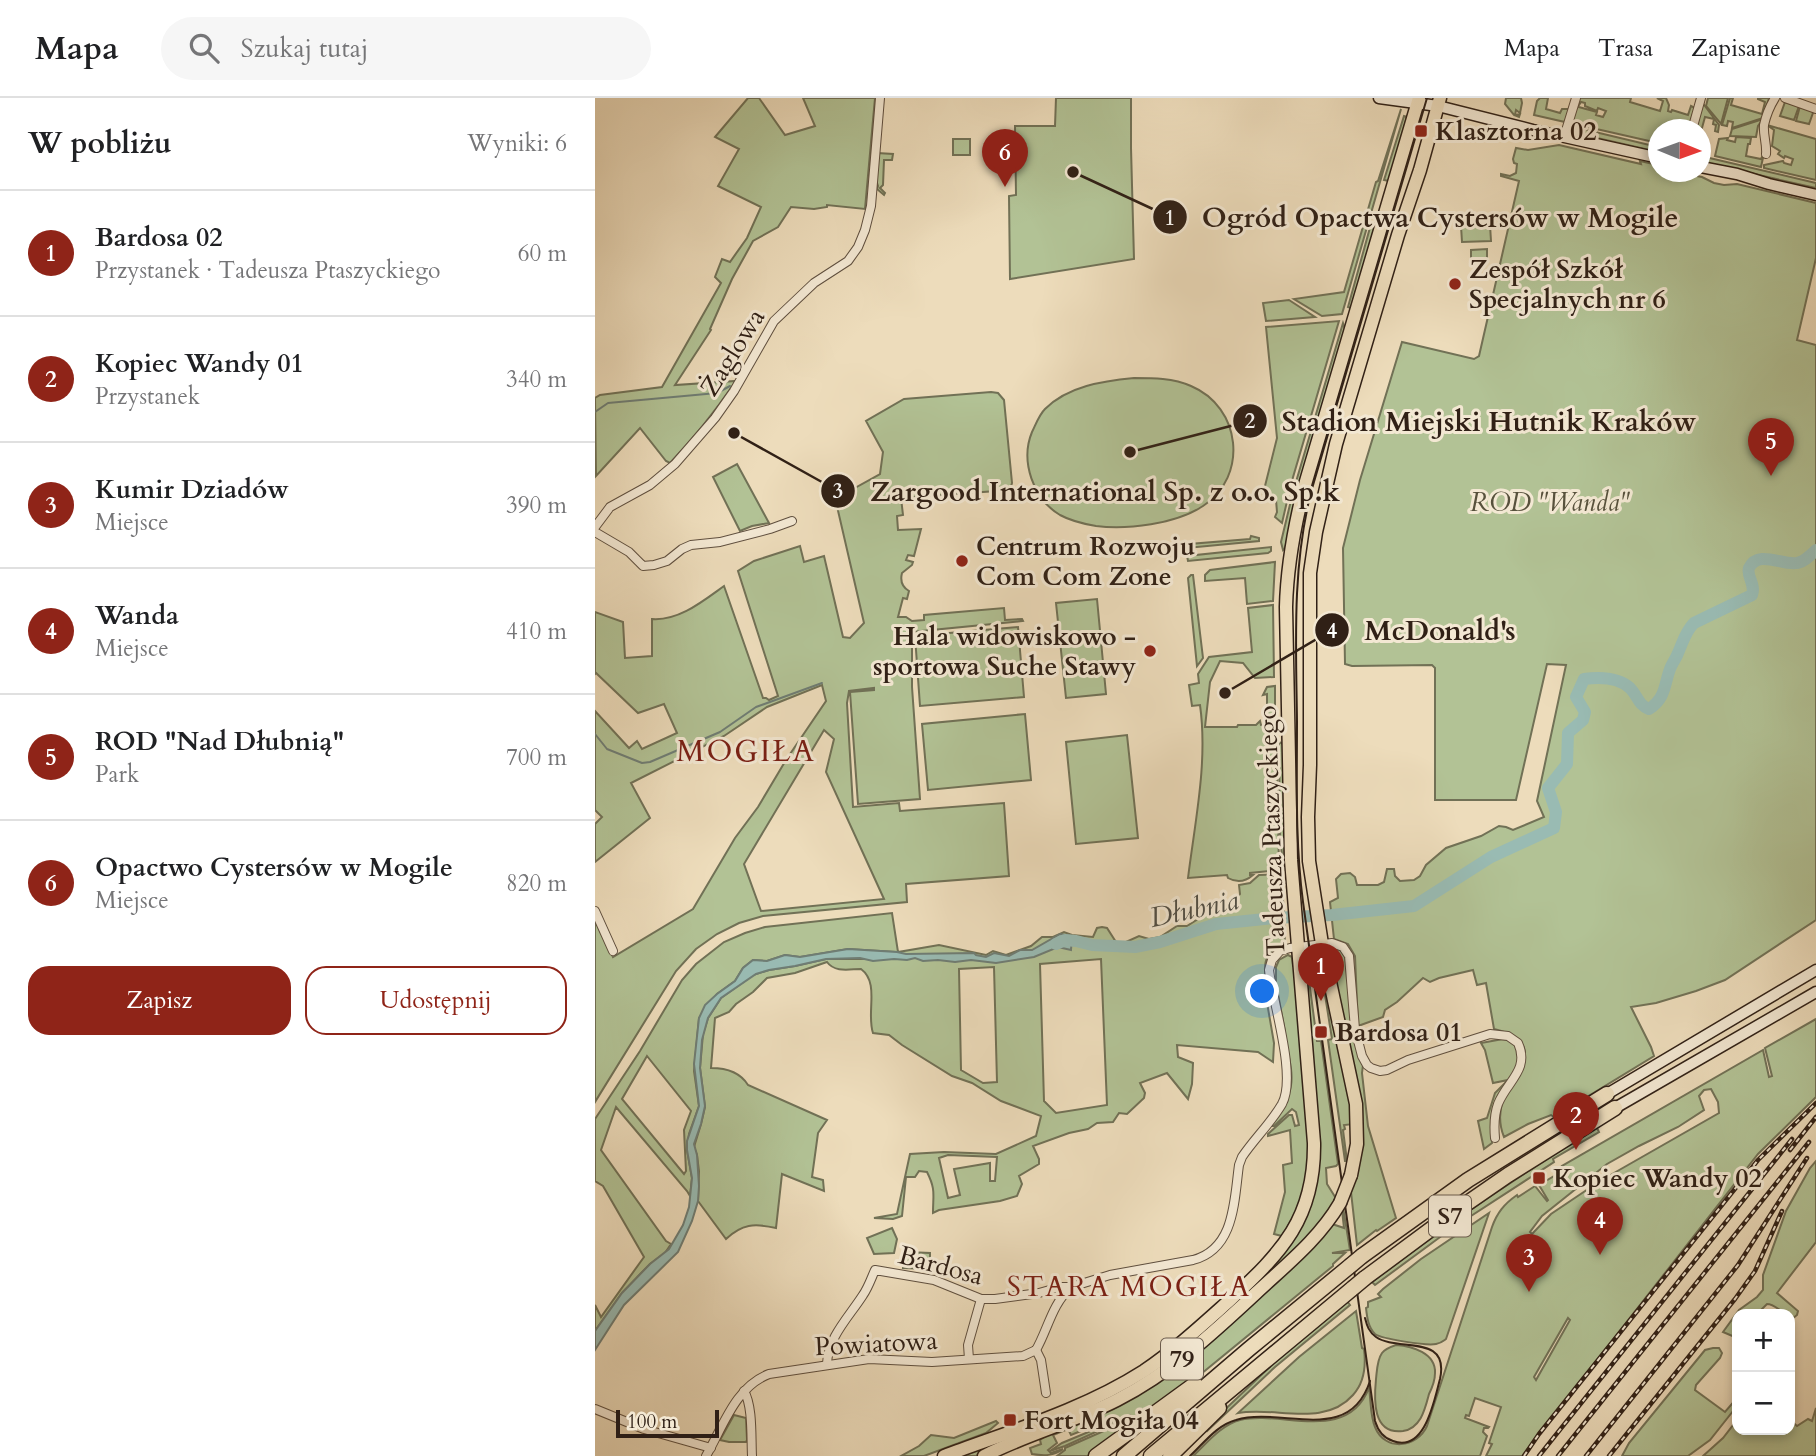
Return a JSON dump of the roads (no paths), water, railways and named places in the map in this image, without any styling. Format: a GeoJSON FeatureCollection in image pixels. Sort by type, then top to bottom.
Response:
{"type":"FeatureCollection","features":[{"type":"Feature","properties":{"kind":"highway","name":"S7"},"geometry":{"type":"LineString","coordinates":[[1124,1456],[1362,1256],[1468,1180],[1607,1094]]}},
{"type":"Feature","properties":{"kind":"highway","name":"S7"},"geometry":{"type":"LineString","coordinates":[[1151,1456],[1365,1278],[1508,1175],[1615,1108]]}},
{"type":"Feature","properties":{"kind":"highway"},"geometry":{"type":"LineString","coordinates":[[1096,1456],[1201,1379],[1249,1349]]}},
{"type":"Feature","properties":{"kind":"highway"},"geometry":{"type":"LineString","coordinates":[[1170,1456],[1276,1351]]}},
{"type":"Feature","properties":{"kind":"main road"},"geometry":{"type":"LineString","coordinates":[[1378,98],[1439,102],[1564,137],[1648,156]]}},
{"type":"Feature","properties":{"kind":"main road","name":"Tadeusza Ptaszyckiego"},"geometry":{"type":"LineString","coordinates":[[944,1456],[1079,1405],[1111,1390],[1174,1350],[1260,1272],[1286,1243],[1306,1202],[1314,1163],[1313,1119],[1290,846],[1287,589],[1290,557],[1299,510],[1418,100]]}},
{"type":"Feature","properties":{"kind":"main road","name":"Tadeusza Ptaszyckiego"},"geometry":{"type":"LineString","coordinates":[[984,1456],[1100,1409],[1139,1389],[1170,1368],[1305,1248],[1339,1203],[1351,1175],[1357,1144],[1356,1104],[1318,926],[1308,842],[1310,573],[1316,532],[1341,428],[1439,102]]}},
{"type":"Feature","properties":{"kind":"main road"},"geometry":{"type":"LineString","coordinates":[[1711,168],[1816,195]]}},
{"type":"Feature","properties":{"kind":"main road"},"geometry":{"type":"LineString","coordinates":[[1299,510],[1305,502],[1314,503],[1316,532]]}},
{"type":"Feature","properties":{"kind":"main road"},"geometry":{"type":"LineString","coordinates":[[1289,747],[1293,757],[1298,760],[1306,757],[1310,750]]}},
{"type":"Feature","properties":{"kind":"main road","name":"S7"},"geometry":{"type":"LineString","coordinates":[[1607,1094],[1816,970]]}},
{"type":"Feature","properties":{"kind":"main road","name":"S7"},"geometry":{"type":"LineString","coordinates":[[1615,1108],[1816,992]]}},
{"type":"Feature","properties":{"kind":"street","name":"Żaglowa"},"geometry":{"type":"LineString","coordinates":[[595,529],[610,507],[650,485],[675,464],[715,418],[734,391],[773,321],[814,283],[848,261],[858,247],[871,206],[880,98]]}},
{"type":"Feature","properties":{"kind":"street"},"geometry":{"type":"LineString","coordinates":[[1564,137],[1576,98]]}},
{"type":"Feature","properties":{"kind":"street"},"geometry":{"type":"LineString","coordinates":[[1695,119],[1701,98]]}},
{"type":"Feature","properties":{"kind":"street"},"geometry":{"type":"LineString","coordinates":[[1766,154],[1764,127],[1775,98]]}},
{"type":"Feature","properties":{"kind":"street"},"geometry":{"type":"LineString","coordinates":[[1785,98],[1816,109]]}},
{"type":"Feature","properties":{"kind":"street"},"geometry":{"type":"LineString","coordinates":[[595,529],[629,552],[643,566],[667,561],[691,545],[720,542],[792,521]]}},
{"type":"Feature","properties":{"kind":"street"},"geometry":{"type":"LineString","coordinates":[[595,911],[613,951]]}},
{"type":"Feature","properties":{"kind":"street"},"geometry":{"type":"LineString","coordinates":[[1297,947],[1332,943],[1346,950],[1350,960],[1355,1029],[1362,1056],[1367,1065],[1378,1070],[1387,1070],[1408,1060],[1490,1034],[1500,1034],[1518,1043],[1523,1058],[1521,1067],[1498,1105],[1494,1124],[1495,1138]]}},
{"type":"Feature","properties":{"kind":"street","name":"Bardosa"},"geometry":{"type":"LineString","coordinates":[[827,1364],[829,1352],[841,1326],[863,1295],[875,1270],[949,1284],[981,1299],[1015,1298],[1060,1287],[1071,1287],[1110,1275],[1193,1260],[1212,1252],[1222,1241],[1228,1228],[1241,1161],[1283,1101],[1288,1080],[1270,966],[1278,953],[1297,947]]}},
{"type":"Feature","properties":{"kind":"street"},"geometry":{"type":"LineString","coordinates":[[1046,1393],[1041,1360],[1036,1350],[1054,1310],[1071,1287]]}},
{"type":"Feature","properties":{"kind":"street"},"geometry":{"type":"LineString","coordinates":[[968,1359],[968,1345],[981,1299]]}},
{"type":"Feature","properties":{"kind":"street","name":"Powiatowa"},"geometry":{"type":"LineString","coordinates":[[595,1409],[708,1452],[744,1391],[758,1378],[769,1374],[869,1359],[932,1362],[1023,1356],[1036,1350]]}},
{"type":"Feature","properties":{"kind":"street"},"geometry":{"type":"LineString","coordinates":[[744,1391],[749,1407],[752,1456]]}},
{"type":"Feature","properties":{"kind":"water"},"geometry":{"type":"Polygon","coordinates":[[[1060,934],[1072,936],[1071,950],[1058,947],[1034,957],[996,963],[971,960],[923,961],[915,958],[873,961],[860,958],[826,959],[756,974],[721,998],[708,1018],[702,1040],[700,1068],[705,1106],[694,1144],[699,1186],[692,1221],[678,1252],[624,1305],[595,1350],[595,1331],[622,1293],[669,1249],[683,1225],[689,1207],[692,1178],[687,1141],[699,1106],[694,1064],[699,1018],[705,1005],[735,981],[743,968],[753,960],[767,961],[785,955],[800,957],[848,949],[906,954],[974,953],[986,957],[994,953],[1009,956],[1020,950],[1032,950],[1060,934]]]}},
{"type":"Feature","properties":{"kind":"waterway"},"geometry":{"type":"LineString","coordinates":[[595,412],[608,403],[717,393],[730,386]]}},
{"type":"Feature","properties":{"kind":"waterway","name":"Dłubnia"},"geometry":{"type":"LineString","coordinates":[[1056,944],[1065,940],[1092,945],[1135,947],[1216,924],[1414,906],[1491,857],[1554,828],[1556,812],[1548,788],[1567,764],[1568,733],[1583,720],[1585,712],[1576,697],[1584,679],[1602,678],[1625,684],[1640,703],[1649,709],[1662,696],[1671,667],[1694,623],[1752,595],[1753,587],[1748,571],[1753,562],[1764,559],[1797,563],[1816,550]]}},
{"type":"Feature","properties":{"kind":"waterway"},"geometry":{"type":"LineString","coordinates":[[595,734],[607,749],[642,763],[650,762],[720,732],[756,707],[822,683]]}},
{"type":"Feature","properties":{"kind":"tram line"},"geometry":{"type":"LineString","coordinates":[[1365,1318],[1376,1337],[1430,1349],[1437,1355],[1441,1365],[1440,1379],[1426,1423],[1413,1439],[1404,1443],[1386,1438],[1375,1421],[1303,902],[1298,834],[1296,635],[1301,549],[1311,492],[1427,98]]}},
{"type":"Feature","properties":{"kind":"tram line"},"geometry":{"type":"LineString","coordinates":[[1190,1456],[1217,1430],[1236,1420],[1254,1417],[1312,1420],[1347,1413],[1360,1401],[1370,1381]]}},
{"type":"Feature","properties":{"kind":"railway"},"geometry":{"type":"LineString","coordinates":[[1524,1456],[1758,1160],[1816,1103]]}},
{"type":"Feature","properties":{"kind":"railway"},"geometry":{"type":"LineString","coordinates":[[1790,1150],[1816,1117]]}},
{"type":"Feature","properties":{"kind":"railway"},"geometry":{"type":"LineString","coordinates":[[1539,1456],[1792,1139]]}},
{"type":"Feature","properties":{"kind":"railway"},"geometry":{"type":"LineString","coordinates":[[1558,1456],[1809,1142]]}},
{"type":"Feature","properties":{"kind":"railway"},"geometry":{"type":"LineString","coordinates":[[1586,1456],[1738,1265],[1807,1158]]}},
{"type":"Feature","properties":{"kind":"railway"},"geometry":{"type":"LineString","coordinates":[[1609,1456],[1755,1271],[1782,1211]]}},
{"type":"Feature","properties":{"kind":"place","name":"Klasztorna 02"},"geometry":{"type":"Point","coordinates":[1421,131]}},
{"type":"Feature","properties":{"kind":"place","name":"Ogród Opactwa Cystersów w Mogile"},"geometry":{"type":"Point","coordinates":[1073,172]}},
{"type":"Feature","properties":{"kind":"place","name":"Opactwo Cystersów w Mogile"},"geometry":{"type":"Point","coordinates":[1005,187]}},
{"type":"Feature","properties":{"kind":"place","name":"Zespół Szkół Specjalnych nr 6"},"geometry":{"type":"Point","coordinates":[1455,284]}},
{"type":"Feature","properties":{"kind":"place","name":"Zargood International Sp. z o.o. Sp.k"},"geometry":{"type":"Point","coordinates":[734,433]}},
{"type":"Feature","properties":{"kind":"place","name":"Stadion Miejski Hutnik Kraków"},"geometry":{"type":"Point","coordinates":[1130,452]}},
{"type":"Feature","properties":{"kind":"place","name":"ROD \"Nad Dłubnią\""},"geometry":{"type":"Point","coordinates":[1771,476]}},
{"type":"Feature","properties":{"kind":"place","name":"Centrum Rozwoju Com Com Zone"},"geometry":{"type":"Point","coordinates":[962,561]}},
{"type":"Feature","properties":{"kind":"place","name":"Hala widowiskowo - sportowa Suche Stawy"},"geometry":{"type":"Point","coordinates":[1150,651]}},
{"type":"Feature","properties":{"kind":"place","name":"McDonald's"},"geometry":{"type":"Point","coordinates":[1225,693]}},
{"type":"Feature","properties":{"kind":"place","name":"Bardosa 02"},"geometry":{"type":"Point","coordinates":[1321,1001]}},
{"type":"Feature","properties":{"kind":"place","name":"Bardosa 01"},"geometry":{"type":"Point","coordinates":[1321,1032]}},
{"type":"Feature","properties":{"kind":"place","name":"Kopiec Wandy 01"},"geometry":{"type":"Point","coordinates":[1576,1150]}},
{"type":"Feature","properties":{"kind":"place","name":"Kopiec Wandy 02"},"geometry":{"type":"Point","coordinates":[1539,1178]}},
{"type":"Feature","properties":{"kind":"place","name":"Wanda"},"geometry":{"type":"Point","coordinates":[1600,1255]}},
{"type":"Feature","properties":{"kind":"place","name":"Kumir Dziadów"},"geometry":{"type":"Point","coordinates":[1529,1292]}},
{"type":"Feature","properties":{"kind":"place","name":"Fort Mogiła 04"},"geometry":{"type":"Point","coordinates":[1010,1420]}},
{"type":"Feature","properties":{"kind":"district","name":"MOGIŁA"},"geometry":{"type":"Point","coordinates":[746,751]}},
{"type":"Feature","properties":{"kind":"district","name":"STARA MOGIŁA"},"geometry":{"type":"Point","coordinates":[1129,1286]}},
{"type":"Feature","properties":{"kind":"park label","name":"ROD \"Wanda\""},"geometry":{"type":"Point","coordinates":[1550,502]}}]}
